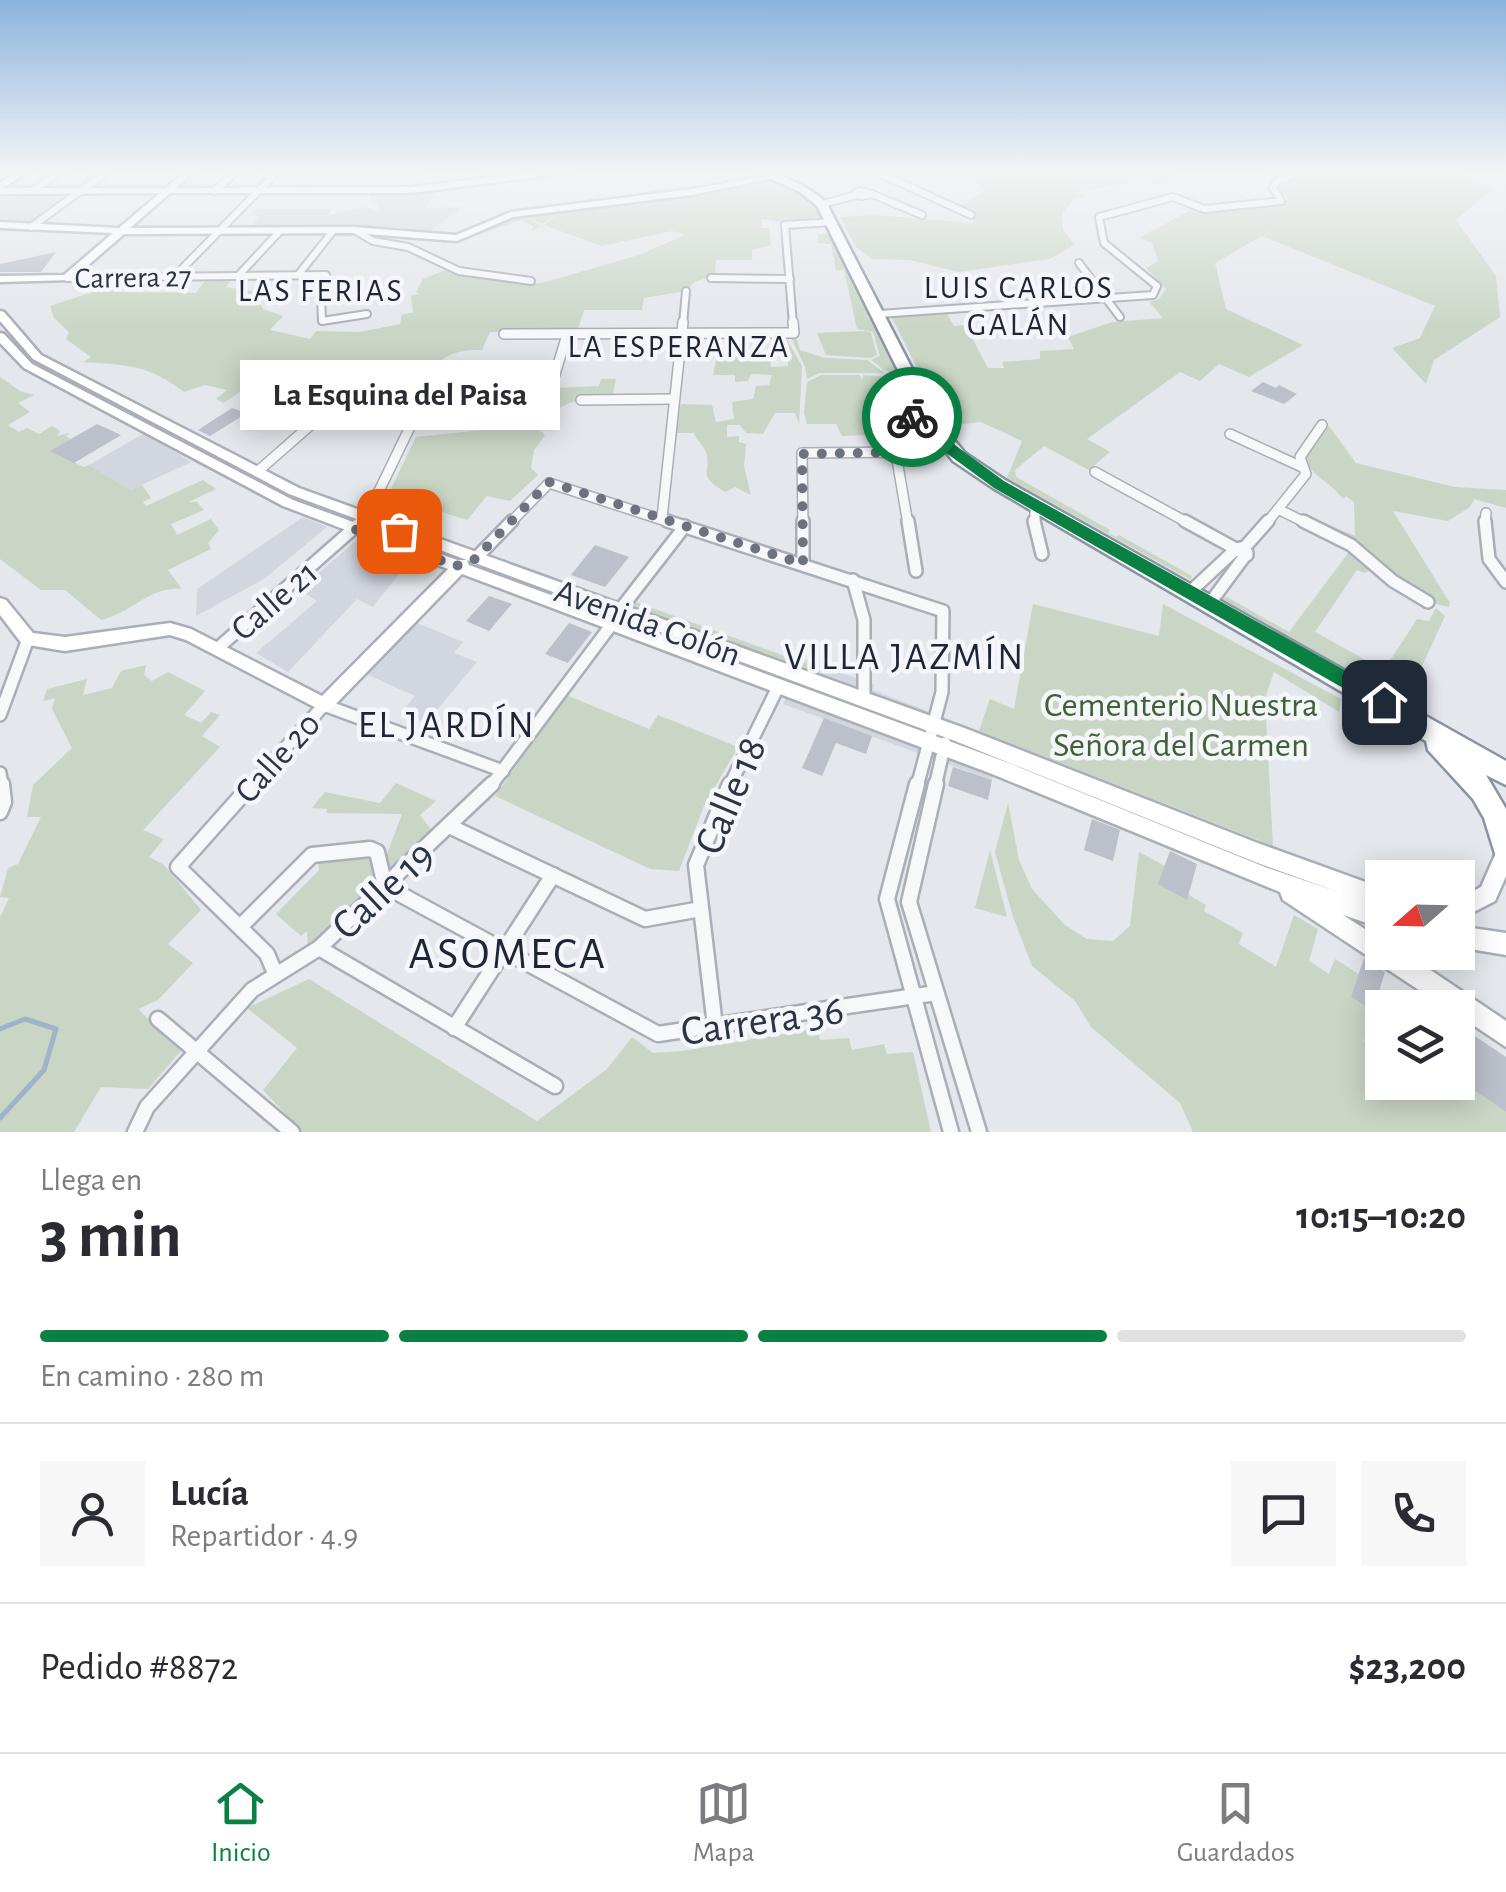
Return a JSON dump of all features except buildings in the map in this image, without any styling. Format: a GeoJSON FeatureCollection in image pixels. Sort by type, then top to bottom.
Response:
{"type":"FeatureCollection","features":[{"type":"Feature","properties":{"kind":"highway"},"geometry":{"type":"LineString","coordinates":[[834,224],[926,411],[940,436],[959,457],[1034,504],[1504,769]]}},
{"type":"Feature","properties":{"kind":"highway"},"geometry":{"type":"LineString","coordinates":[[1384,702],[1468,772],[1503,817],[1506,852]]}},
{"type":"Feature","properties":{"kind":"street"},"geometry":{"type":"LineString","coordinates":[[30,227],[35,224]]}},
{"type":"Feature","properties":{"kind":"street"},"geometry":{"type":"LineString","coordinates":[[67,278],[130,224]]}},
{"type":"Feature","properties":{"kind":"street"},"geometry":{"type":"LineString","coordinates":[[174,276],[227,224]]}},
{"type":"Feature","properties":{"kind":"street"},"geometry":{"type":"LineString","coordinates":[[0,226],[122,231],[354,230],[457,238],[494,224]]}},
{"type":"Feature","properties":{"kind":"street"},"geometry":{"type":"LineString","coordinates":[[504,334],[794,334],[785,224],[789,224]]}},
{"type":"Feature","properties":{"kind":"street"},"geometry":{"type":"LineString","coordinates":[[879,314],[1142,297],[1158,291],[1148,276],[1108,249],[1100,224]]}},
{"type":"Feature","properties":{"kind":"street"},"geometry":{"type":"LineString","coordinates":[[354,230],[374,241],[408,246],[459,270],[531,281]]}},
{"type":"Feature","properties":{"kind":"street"},"geometry":{"type":"LineString","coordinates":[[298,275],[332,231]]}},
{"type":"Feature","properties":{"kind":"street"},"geometry":{"type":"LineString","coordinates":[[238,276],[279,232]]}},
{"type":"Feature","properties":{"kind":"street"},"geometry":{"type":"LineString","coordinates":[[1079,263],[1120,317]]}},
{"type":"Feature","properties":{"kind":"street","name":"Carrera 27"},"geometry":{"type":"LineString","coordinates":[[0,279],[326,275],[327,284],[321,293],[322,321],[367,314]]}},
{"type":"Feature","properties":{"kind":"street"},"geometry":{"type":"LineString","coordinates":[[711,278],[790,279]]}},
{"type":"Feature","properties":{"kind":"street"},"geometry":{"type":"LineString","coordinates":[[686,291],[662,518],[943,611],[938,736],[909,902],[979,1132]]}},
{"type":"Feature","properties":{"kind":"street","name":"Avenida Colón"},"geometry":{"type":"LineString","coordinates":[[0,314],[37,357],[272,496],[475,559],[778,687],[938,736],[1365,892]]}},
{"type":"Feature","properties":{"kind":"street"},"geometry":{"type":"LineString","coordinates":[[257,472],[338,401],[548,397],[567,335]]}},
{"type":"Feature","properties":{"kind":"street","name":"Avenida Colón"},"geometry":{"type":"LineString","coordinates":[[0,336],[28,366],[163,430]]}},
{"type":"Feature","properties":{"kind":"street"},"geometry":{"type":"LineString","coordinates":[[581,400],[673,399]]}},
{"type":"Feature","properties":{"kind":"street","name":"Calle 21"},"geometry":{"type":"LineString","coordinates":[[218,648],[360,524],[424,400]]}},
{"type":"Feature","properties":{"kind":"street"},"geometry":{"type":"LineString","coordinates":[[803,564],[802,454],[912,452],[912,416],[926,411]]}},
{"type":"Feature","properties":{"kind":"street"},"geometry":{"type":"LineString","coordinates":[[1200,598],[1302,484],[1306,474],[1300,457],[1322,425]]}},
{"type":"Feature","properties":{"kind":"street"},"geometry":{"type":"LineString","coordinates":[[1230,434],[1302,467]]}},
{"type":"Feature","properties":{"kind":"street","name":"Avenida Colón"},"geometry":{"type":"LineString","coordinates":[[196,449],[257,472],[360,524],[456,566],[864,700],[938,736],[1266,877],[1365,912]]}},
{"type":"Feature","properties":{"kind":"street"},"geometry":{"type":"LineString","coordinates":[[896,454],[916,571]]}},
{"type":"Feature","properties":{"kind":"street"},"geometry":{"type":"LineString","coordinates":[[1095,472],[1243,551]]}},
{"type":"Feature","properties":{"kind":"street","name":"Calle 20"},"geometry":{"type":"LineString","coordinates":[[241,926],[178,867],[324,704],[456,566],[475,559],[549,482],[662,518]]}},
{"type":"Feature","properties":{"kind":"street"},"geometry":{"type":"LineString","coordinates":[[1034,504],[1032,513],[1042,554]]}},
{"type":"Feature","properties":{"kind":"street"},"geometry":{"type":"LineString","coordinates":[[1278,510],[1351,545],[1393,581],[1428,602]]}},
{"type":"Feature","properties":{"kind":"street"},"geometry":{"type":"LineString","coordinates":[[1486,513],[1482,546],[1506,582]]}},
{"type":"Feature","properties":{"kind":"street","name":"Calle 19"},"geometry":{"type":"LineString","coordinates":[[135,1132],[147,1107],[252,990],[275,972],[319,948],[503,771],[685,526]]}},
{"type":"Feature","properties":{"kind":"street"},"geometry":{"type":"LineString","coordinates":[[1200,598],[1218,588],[1243,551]]}},
{"type":"Feature","properties":{"kind":"street"},"geometry":{"type":"LineString","coordinates":[[853,580],[864,620],[864,700]]}},
{"type":"Feature","properties":{"kind":"street"},"geometry":{"type":"LineString","coordinates":[[0,604],[28,639],[65,644],[170,630],[191,635],[324,704],[503,771]]}},
{"type":"Feature","properties":{"kind":"street"},"geometry":{"type":"LineString","coordinates":[[0,715],[28,639]]}},
{"type":"Feature","properties":{"kind":"street","name":"Calle 18"},"geometry":{"type":"LineString","coordinates":[[715,1026],[696,865],[707,832],[778,687]]}},
{"type":"Feature","properties":{"kind":"street"},"geometry":{"type":"LineString","coordinates":[[938,736],[887,898],[951,1132]]}},
{"type":"Feature","properties":{"kind":"street"},"geometry":{"type":"LineString","coordinates":[[0,773],[4,802],[0,812]]}},
{"type":"Feature","properties":{"kind":"street"},"geometry":{"type":"LineString","coordinates":[[449,826],[646,918],[701,910]]}},
{"type":"Feature","properties":{"kind":"street"},"geometry":{"type":"LineString","coordinates":[[275,972],[268,954],[241,926],[312,855],[370,849],[377,852],[385,886]]}},
{"type":"Feature","properties":{"kind":"street"},"geometry":{"type":"LineString","coordinates":[[1475,901],[1488,894],[1506,852]]}},
{"type":"Feature","properties":{"kind":"street"},"geometry":{"type":"LineString","coordinates":[[454,1028],[553,875]]}},
{"type":"Feature","properties":{"kind":"street"},"geometry":{"type":"LineString","coordinates":[[1266,877],[1365,940]]}},
{"type":"Feature","properties":{"kind":"street","name":"Carrera 36"},"geometry":{"type":"LineString","coordinates":[[385,886],[658,1034],[936,992]]}},
{"type":"Feature","properties":{"kind":"street"},"geometry":{"type":"LineString","coordinates":[[1475,939],[1506,944]]}},
{"type":"Feature","properties":{"kind":"street"},"geometry":{"type":"LineString","coordinates":[[319,948],[555,1086]]}},
{"type":"Feature","properties":{"kind":"street"},"geometry":{"type":"LineString","coordinates":[[1410,970],[1506,1035]]}},
{"type":"Feature","properties":{"kind":"street"},"geometry":{"type":"LineString","coordinates":[[158,1019],[292,1132]]}},
{"type":"Feature","properties":{"kind":"shaded area"},"geometry":{"type":"Polygon","coordinates":[[[253,224],[440,224],[429,232],[404,227],[249,228],[253,224]]]}},
{"type":"Feature","properties":{"kind":"shaded area"},"geometry":{"type":"Polygon","coordinates":[[[145,433],[191,462],[131,490],[89,465],[145,433]]]}},
{"type":"Feature","properties":{"kind":"shaded area"},"geometry":{"type":"Polygon","coordinates":[[[303,517],[327,527],[264,579],[196,616],[197,589],[303,517]]]}},
{"type":"Feature","properties":{"kind":"shaded area"},"geometry":{"type":"Polygon","coordinates":[[[358,539],[410,560],[373,607],[357,599],[288,672],[256,653],[317,601],[299,590],[358,539]]]}},
{"type":"Feature","properties":{"kind":"shaded area"},"geometry":{"type":"Polygon","coordinates":[[[415,622],[463,642],[454,653],[477,662],[426,723],[402,712],[415,696],[366,674],[415,622]]]}},
{"type":"Feature","properties":{"kind":"shaded area"},"geometry":{"type":"Polygon","coordinates":[[[807,659],[874,685],[873,690],[1002,740],[992,780],[783,704],[807,659]]]}},
{"type":"Feature","properties":{"kind":"green space"},"geometry":{"type":"Polygon","coordinates":[[[498,224],[510,224],[460,241],[498,224]]]}},
{"type":"Feature","properties":{"kind":"green space"},"geometry":{"type":"Polygon","coordinates":[[[761,224],[761,228],[769,228],[771,245],[752,250],[752,260],[716,260],[715,275],[695,282],[686,291],[644,298],[642,310],[584,310],[578,329],[562,332],[490,332],[482,350],[448,356],[423,381],[350,384],[340,392],[267,395],[245,388],[224,403],[216,399],[227,390],[205,385],[184,392],[159,376],[136,368],[83,362],[91,357],[66,339],[69,332],[54,318],[50,306],[108,287],[118,287],[113,292],[196,293],[204,282],[231,280],[226,287],[252,291],[263,309],[283,316],[270,330],[310,339],[316,331],[360,332],[400,324],[402,314],[413,313],[411,295],[420,294],[416,292],[423,279],[445,270],[522,284],[542,283],[639,255],[685,235],[672,231],[601,246],[544,225],[761,224]]]}},
{"type":"Feature","properties":{"kind":"green space"},"geometry":{"type":"Polygon","coordinates":[[[844,224],[1063,224],[1074,245],[1050,259],[958,272],[910,260],[872,259],[856,247],[844,224]]]}},
{"type":"Feature","properties":{"kind":"green space"},"geometry":{"type":"Polygon","coordinates":[[[1165,224],[1459,224],[1496,276],[1500,317],[1434,360],[1426,384],[1392,348],[1420,338],[1435,306],[1262,236],[1215,263],[1226,309],[1303,345],[1249,377],[1219,364],[1200,381],[1180,372],[1087,439],[1110,452],[1089,470],[1044,446],[1015,470],[1016,477],[1110,530],[1108,533],[1119,535],[1192,576],[1191,580],[1007,478],[1022,441],[981,422],[946,426],[891,316],[947,314],[954,326],[965,325],[988,368],[1004,368],[1002,362],[1040,359],[1040,351],[1074,349],[1068,337],[1112,322],[1163,318],[1149,302],[1159,299],[1166,289],[1146,268],[1158,261],[1152,243],[1139,238],[1165,224]]]}},
{"type":"Feature","properties":{"kind":"green space"},"geometry":{"type":"Polygon","coordinates":[[[818,234],[830,234],[872,318],[863,314],[876,323],[900,374],[884,370],[871,360],[880,356],[873,332],[857,329],[844,270],[836,270],[831,244],[819,243],[818,234]]]}},
{"type":"Feature","properties":{"kind":"green space"},"geometry":{"type":"Polygon","coordinates":[[[817,333],[871,333],[877,355],[871,358],[826,355],[817,333]]]}},
{"type":"Feature","properties":{"kind":"green space"},"geometry":{"type":"Polygon","coordinates":[[[791,337],[796,337],[800,350],[825,358],[867,360],[885,373],[820,373],[807,379],[791,337]]]}},
{"type":"Feature","properties":{"kind":"green space"},"geometry":{"type":"Polygon","coordinates":[[[777,338],[786,338],[802,366],[799,424],[795,413],[775,413],[763,434],[746,433],[740,425],[727,425],[727,437],[739,436],[739,442],[746,444],[744,466],[751,495],[735,487],[726,492],[707,476],[707,455],[694,433],[676,433],[681,404],[712,405],[716,422],[734,419],[732,402],[753,399],[756,386],[769,385],[772,375],[751,374],[748,381],[735,382],[735,375],[713,375],[717,356],[739,357],[740,362],[749,361],[749,357],[770,357],[771,367],[788,366],[788,359],[779,355],[777,338]]]}},
{"type":"Feature","properties":{"kind":"green space"},"geometry":{"type":"Polygon","coordinates":[[[821,375],[860,375],[862,380],[863,375],[902,378],[915,412],[903,422],[907,448],[899,449],[895,425],[877,424],[868,435],[842,436],[836,424],[807,424],[807,382],[821,375]]]}},
{"type":"Feature","properties":{"kind":"green space"},"geometry":{"type":"Polygon","coordinates":[[[0,377],[20,391],[34,395],[18,403],[30,412],[8,425],[19,432],[27,428],[39,434],[52,426],[60,431],[57,436],[70,433],[66,436],[71,439],[51,451],[84,467],[89,465],[131,490],[142,485],[151,498],[143,502],[146,506],[203,480],[216,489],[189,502],[197,502],[204,510],[171,524],[177,535],[211,519],[219,530],[208,543],[211,549],[168,570],[182,589],[160,591],[101,620],[65,590],[41,590],[0,559],[0,377]]]}},
{"type":"Feature","properties":{"kind":"green space"},"geometry":{"type":"Polygon","coordinates":[[[601,379],[616,379],[613,394],[562,407],[538,429],[545,435],[534,450],[531,468],[538,475],[510,501],[487,496],[467,520],[388,495],[416,437],[482,430],[494,402],[550,400],[555,398],[556,388],[599,386],[601,379]]]}},
{"type":"Feature","properties":{"kind":"green space"},"geometry":{"type":"Polygon","coordinates":[[[1329,426],[1356,463],[1455,487],[1506,490],[1506,508],[1474,499],[1470,507],[1448,521],[1393,511],[1449,607],[1428,602],[1429,599],[1323,527],[1327,524],[1355,536],[1354,502],[1346,496],[1343,499],[1304,458],[1329,426]]]}},
{"type":"Feature","properties":{"kind":"green space"},"geometry":{"type":"Polygon","coordinates":[[[1349,552],[1371,570],[1357,570],[1315,632],[1384,670],[1417,619],[1429,621],[1436,608],[1445,616],[1405,703],[1221,598],[1227,597],[1289,632],[1349,552]]]}},
{"type":"Feature","properties":{"kind":"green space"},"geometry":{"type":"Polygon","coordinates":[[[633,601],[818,668],[815,673],[630,605],[633,601]]]}},
{"type":"Feature","properties":{"kind":"green space","name":"Cementerio Nuestra Señora del Carmen"},"geometry":{"type":"Polygon","coordinates":[[[1033,604],[1159,636],[1163,604],[1341,699],[1339,712],[1274,672],[1265,698],[1273,846],[979,731],[990,699],[1014,709],[1033,604]]]}},
{"type":"Feature","properties":{"kind":"green space"},"geometry":{"type":"Polygon","coordinates":[[[146,665],[144,675],[152,681],[168,672],[205,691],[184,715],[201,723],[211,712],[220,715],[202,736],[220,747],[143,830],[164,839],[149,857],[164,865],[201,910],[168,944],[193,963],[158,1000],[138,1009],[181,1051],[148,1089],[101,1087],[74,1132],[0,1132],[0,917],[9,898],[0,897],[8,868],[18,864],[41,817],[27,817],[33,785],[72,748],[52,709],[55,698],[43,701],[47,689],[87,679],[83,695],[112,688],[121,671],[146,665]]]}},
{"type":"Feature","properties":{"kind":"green space"},"geometry":{"type":"Polygon","coordinates":[[[566,695],[649,729],[658,715],[738,747],[704,806],[679,871],[650,869],[495,796],[566,695]]]}},
{"type":"Feature","properties":{"kind":"green space"},"geometry":{"type":"Polygon","coordinates":[[[396,783],[436,801],[420,815],[433,832],[387,875],[384,862],[402,814],[326,813],[327,809],[312,808],[325,792],[380,803],[396,783]]]}},
{"type":"Feature","properties":{"kind":"green space"},"geometry":{"type":"Polygon","coordinates":[[[1008,803],[1019,860],[1032,889],[1065,925],[1087,939],[1113,941],[1130,926],[1139,852],[1165,866],[1186,899],[1189,895],[1206,905],[1204,911],[1243,933],[1239,944],[1276,967],[1294,915],[1318,929],[1309,961],[1329,974],[1335,959],[1359,974],[1351,997],[1365,1006],[1365,1100],[1475,1100],[1475,1091],[1506,1112],[1506,1132],[1193,1132],[1180,1103],[1091,1027],[1075,1001],[1032,966],[995,852],[1008,803]]]}},
{"type":"Feature","properties":{"kind":"green space"},"geometry":{"type":"Polygon","coordinates":[[[990,850],[1007,917],[975,908],[990,850]]]}},
{"type":"Feature","properties":{"kind":"green space"},"geometry":{"type":"Polygon","coordinates":[[[367,853],[377,887],[308,948],[307,931],[301,936],[276,914],[319,870],[317,858],[367,853]]]}},
{"type":"Feature","properties":{"kind":"green space"},"geometry":{"type":"Polygon","coordinates":[[[309,979],[537,1121],[607,1069],[632,1037],[653,1053],[818,1028],[820,1040],[849,1038],[852,1050],[884,1044],[887,1054],[913,1052],[931,1132],[302,1132],[263,1090],[297,1048],[247,1008],[309,979]]]}},
{"type":"Feature","properties":{"kind":"waterway"},"geometry":{"type":"LineString","coordinates":[[0,1029],[25,1019],[56,1029],[44,1070],[0,1118]]}},
{"type":"Feature","properties":{"kind":"way so far"},"geometry":{"type":"LineString","coordinates":[[399,531],[366,518],[354,529],[456,566],[475,559],[549,482],[803,564],[802,454],[912,452],[912,417]]}},
{"type":"Feature","properties":{"kind":"place","name":"La Esquina del Paisa"},"geometry":{"type":"Point","coordinates":[399,531]}},
{"type":"Feature","properties":{"kind":"district","name":"LAS FERIAS"},"geometry":{"type":"Point","coordinates":[321,290]}},
{"type":"Feature","properties":{"kind":"district","name":"LUIS CARLOS GALÁN"},"geometry":{"type":"Point","coordinates":[1019,306]}},
{"type":"Feature","properties":{"kind":"district","name":"LA ESPERANZA"},"geometry":{"type":"Point","coordinates":[679,346]}},
{"type":"Feature","properties":{"kind":"district","name":"VILLA JAZMÍN"},"geometry":{"type":"Point","coordinates":[905,656]}},
{"type":"Feature","properties":{"kind":"district","name":"EL JARDÍN"},"geometry":{"type":"Point","coordinates":[447,724]}},
{"type":"Feature","properties":{"kind":"district","name":"ASOMECA"},"geometry":{"type":"Point","coordinates":[508,952]}},
{"type":"Feature","properties":{"kind":"route"},"geometry":{"type":"LineString","coordinates":[[912,417],[926,411],[950,448],[999,484],[1384,702]]}}]}
